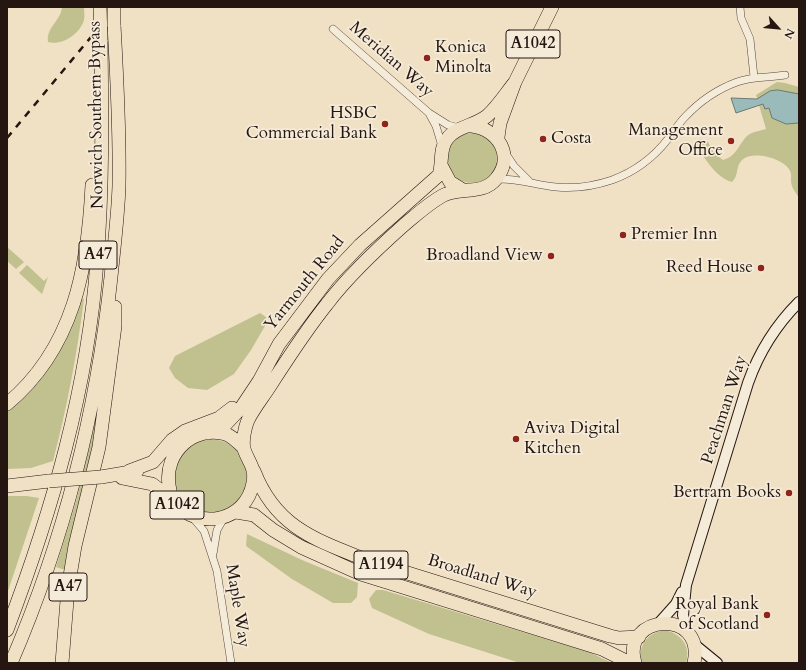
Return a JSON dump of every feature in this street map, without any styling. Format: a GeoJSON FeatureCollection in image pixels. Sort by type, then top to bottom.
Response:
{"type":"FeatureCollection","features":[{"type":"Feature","properties":{"kind":"highway","name":"Norwich Southern Bypass"},"geometry":{"type":"LineString","coordinates":[[7,630],[28,574],[54,494],[73,417],[88,341],[97,261],[101,177],[102,80],[100,7]]}},
{"type":"Feature","properties":{"kind":"highway","name":"Norwich Southern Bypass"},"geometry":{"type":"LineString","coordinates":[[11,663],[31,613],[53,550],[82,453],[102,351],[114,251],[119,187],[119,103],[114,7]]}},
{"type":"Feature","properties":{"kind":"highway","name":"A1042"},"geometry":{"type":"LineString","coordinates":[[498,137],[500,123],[515,82],[552,7]]}},
{"type":"Feature","properties":{"kind":"highway","name":"A47"},"geometry":{"type":"LineString","coordinates":[[7,404],[34,378],[50,355],[69,320],[76,299],[81,281],[89,230],[94,138],[102,80]]}},
{"type":"Feature","properties":{"kind":"highway","name":"A1042"},"geometry":{"type":"LineString","coordinates":[[466,127],[487,116],[515,82]]}},
{"type":"Feature","properties":{"kind":"highway"},"geometry":{"type":"LineString","coordinates":[[463,190],[450,182],[442,167],[442,148],[446,139],[466,127],[486,129],[498,137],[503,150],[504,163],[496,179]]}},
{"type":"Feature","properties":{"kind":"highway","name":"Yarmouth Road"},"geometry":{"type":"LineString","coordinates":[[172,499],[168,477],[171,460],[175,451],[187,440],[209,433],[224,425],[241,408],[259,381],[279,344],[328,279],[360,245],[430,185],[439,175],[442,167]]}},
{"type":"Feature","properties":{"kind":"highway","name":"Yarmouth Road"},"geometry":{"type":"LineString","coordinates":[[254,471],[244,448],[245,430],[253,411],[291,353],[329,301],[368,258],[413,217],[441,196],[454,191],[479,190],[496,179]]}},
{"type":"Feature","properties":{"kind":"highway","name":"A47"},"geometry":{"type":"LineString","coordinates":[[62,663],[68,588],[74,553],[100,447],[105,410],[115,326],[114,251]]}},
{"type":"Feature","properties":{"kind":"highway"},"geometry":{"type":"LineString","coordinates":[[129,471],[153,462],[172,440],[185,431],[219,418],[228,412],[244,394],[262,365],[279,344]]}},
{"type":"Feature","properties":{"kind":"highway","name":"Yarmouth Road"},"geometry":{"type":"LineString","coordinates":[[209,433],[228,435],[244,448]]}},
{"type":"Feature","properties":{"kind":"highway","name":"Yarmouth Road"},"geometry":{"type":"LineString","coordinates":[[10,484],[109,476],[129,471],[153,470],[171,460]]}},
{"type":"Feature","properties":{"kind":"highway"},"geometry":{"type":"LineString","coordinates":[[230,515],[250,494],[254,471]]}},
{"type":"Feature","properties":{"kind":"highway","name":"Broadland Way"},"geometry":{"type":"LineString","coordinates":[[254,471],[267,499],[282,517],[301,530],[340,550],[369,561],[610,636],[619,638],[639,637]]}},
{"type":"Feature","properties":{"kind":"highway","name":"Yarmouth Road"},"geometry":{"type":"LineString","coordinates":[[109,476],[145,481],[158,487],[180,508],[192,516],[213,520],[230,515]]}},
{"type":"Feature","properties":{"kind":"highway","name":"Broadland Way"},"geometry":{"type":"LineString","coordinates":[[230,515],[254,515],[273,530],[301,547],[354,571],[596,646],[630,663]]}},
{"type":"Feature","properties":{"kind":"highway"},"geometry":{"type":"LineString","coordinates":[[635,663],[634,651],[639,637],[648,628],[659,623],[674,624],[687,632],[694,645],[696,655],[694,663]]}},
{"type":"Feature","properties":{"kind":"highway","name":"A47"},"geometry":{"type":"LineString","coordinates":[[65,628],[66,663]]}},
{"type":"Feature","properties":{"kind":"street"},"geometry":{"type":"LineString","coordinates":[[740,7],[741,18],[750,39],[754,77]]}},
{"type":"Feature","properties":{"kind":"street","name":"Meridian Way"},"geometry":{"type":"LineString","coordinates":[[333,29],[429,113],[448,125],[466,127]]}},
{"type":"Feature","properties":{"kind":"street"},"geometry":{"type":"LineString","coordinates":[[496,179],[508,178],[555,187],[576,188],[594,185],[614,179],[636,169],[654,155],[684,118],[702,102],[728,86],[754,77],[785,76]]}},
{"type":"Feature","properties":{"kind":"street","name":"Meridian Way"},"geometry":{"type":"LineString","coordinates":[[429,113],[436,126],[442,148]]}},
{"type":"Feature","properties":{"kind":"street"},"geometry":{"type":"LineString","coordinates":[[503,150],[514,166],[530,181]]}},
{"type":"Feature","properties":{"kind":"street","name":"Peachman Way"},"geometry":{"type":"LineString","coordinates":[[687,632],[682,615],[686,585],[752,373],[759,356],[776,328],[799,302]]}},
{"type":"Feature","properties":{"kind":"street","name":"Maple Way"},"geometry":{"type":"LineString","coordinates":[[213,554],[217,530],[230,515]]}},
{"type":"Feature","properties":{"kind":"street","name":"Maple Way"},"geometry":{"type":"LineString","coordinates":[[192,516],[201,525],[213,554],[220,585],[231,663]]}},
{"type":"Feature","properties":{"kind":"street","name":"Peachman Way"},"geometry":{"type":"LineString","coordinates":[[659,623],[676,604],[686,585]]}},
{"type":"Feature","properties":{"kind":"street"},"geometry":{"type":"LineString","coordinates":[[694,645],[717,663]]}},
{"type":"Feature","properties":{"kind":"shaded area"},"geometry":{"type":"Polygon","coordinates":[[[62,7],[84,7],[84,20],[82,25],[70,38],[59,42],[48,42],[49,32],[59,16],[62,7]]]}},
{"type":"Feature","properties":{"kind":"shaded area"},"geometry":{"type":"Polygon","coordinates":[[[777,82],[799,87],[799,198],[792,185],[789,169],[780,162],[767,157],[747,157],[742,160],[738,166],[736,177],[732,182],[726,180],[716,172],[696,146],[697,141],[700,139],[708,142],[714,153],[723,160],[731,157],[749,134],[766,129],[756,95],[777,82]]]}},
{"type":"Feature","properties":{"kind":"shaded area"},"geometry":{"type":"Polygon","coordinates":[[[467,133],[477,133],[490,140],[497,153],[497,163],[490,176],[477,183],[467,183],[458,179],[451,172],[447,163],[447,153],[451,144],[458,137],[467,133]]]}},
{"type":"Feature","properties":{"kind":"shaded area"},"geometry":{"type":"Polygon","coordinates":[[[7,247],[24,262],[16,269],[7,261],[7,247]]]}},
{"type":"Feature","properties":{"kind":"shaded area"},"geometry":{"type":"Polygon","coordinates":[[[27,265],[44,281],[48,277],[42,294],[19,273],[27,265]]]}},
{"type":"Feature","properties":{"kind":"shaded area"},"geometry":{"type":"Polygon","coordinates":[[[80,298],[84,299],[75,360],[63,421],[53,461],[31,468],[7,469],[7,412],[16,402],[80,298]]]}},
{"type":"Feature","properties":{"kind":"shaded area"},"geometry":{"type":"Polygon","coordinates":[[[260,313],[269,319],[251,350],[234,374],[207,390],[188,388],[175,378],[169,368],[175,356],[260,313]]]}},
{"type":"Feature","properties":{"kind":"shaded area"},"geometry":{"type":"Polygon","coordinates":[[[97,412],[101,413],[65,570],[56,567],[77,498],[97,412]]]}},
{"type":"Feature","properties":{"kind":"shaded area"},"geometry":{"type":"Polygon","coordinates":[[[210,439],[231,445],[241,455],[247,476],[241,497],[231,507],[210,513],[189,507],[179,497],[173,476],[179,455],[189,445],[210,439]]]}},
{"type":"Feature","properties":{"kind":"shaded area"},"geometry":{"type":"Polygon","coordinates":[[[7,496],[39,498],[7,594],[7,496]]]}},
{"type":"Feature","properties":{"kind":"shaded area"},"geometry":{"type":"Polygon","coordinates":[[[247,534],[302,560],[358,583],[357,597],[351,603],[333,603],[292,579],[246,546],[247,534]]]}},
{"type":"Feature","properties":{"kind":"shaded area"},"geometry":{"type":"Polygon","coordinates":[[[376,590],[383,590],[589,652],[612,663],[520,663],[429,634],[372,608],[369,599],[376,590]]]}},
{"type":"Feature","properties":{"kind":"shaded area"},"geometry":{"type":"Polygon","coordinates":[[[666,630],[677,635],[684,642],[687,651],[686,663],[642,663],[641,651],[645,640],[654,633],[666,630]]]}},
{"type":"Feature","properties":{"kind":"water"},"geometry":{"type":"Polygon","coordinates":[[[778,90],[799,94],[799,123],[786,124],[772,118],[769,108],[765,109],[763,104],[736,113],[731,98],[757,99],[770,91],[778,90]]]}},
{"type":"Feature","properties":{"kind":"railway"},"geometry":{"type":"LineString","coordinates":[[7,138],[116,7]]}},
{"type":"Feature","properties":{"kind":"place","name":"Konica Minolta"},"geometry":{"type":"Point","coordinates":[427,58]}},
{"type":"Feature","properties":{"kind":"place","name":"HSBC Commercial Bank"},"geometry":{"type":"Point","coordinates":[385,124]}},
{"type":"Feature","properties":{"kind":"place","name":"Costa"},"geometry":{"type":"Point","coordinates":[543,139]}},
{"type":"Feature","properties":{"kind":"place","name":"Management Office"},"geometry":{"type":"Point","coordinates":[731,141]}},
{"type":"Feature","properties":{"kind":"place","name":"Premier Inn"},"geometry":{"type":"Point","coordinates":[623,235]}},
{"type":"Feature","properties":{"kind":"place","name":"Broadland View"},"geometry":{"type":"Point","coordinates":[551,256]}},
{"type":"Feature","properties":{"kind":"place","name":"Reed House"},"geometry":{"type":"Point","coordinates":[761,268]}},
{"type":"Feature","properties":{"kind":"place","name":"Aviva Digital Kitchen"},"geometry":{"type":"Point","coordinates":[516,439]}},
{"type":"Feature","properties":{"kind":"place","name":"Bertram Books"},"geometry":{"type":"Point","coordinates":[789,493]}},
{"type":"Feature","properties":{"kind":"place","name":"Royal Bank of Scotland"},"geometry":{"type":"Point","coordinates":[767,615]}}]}
